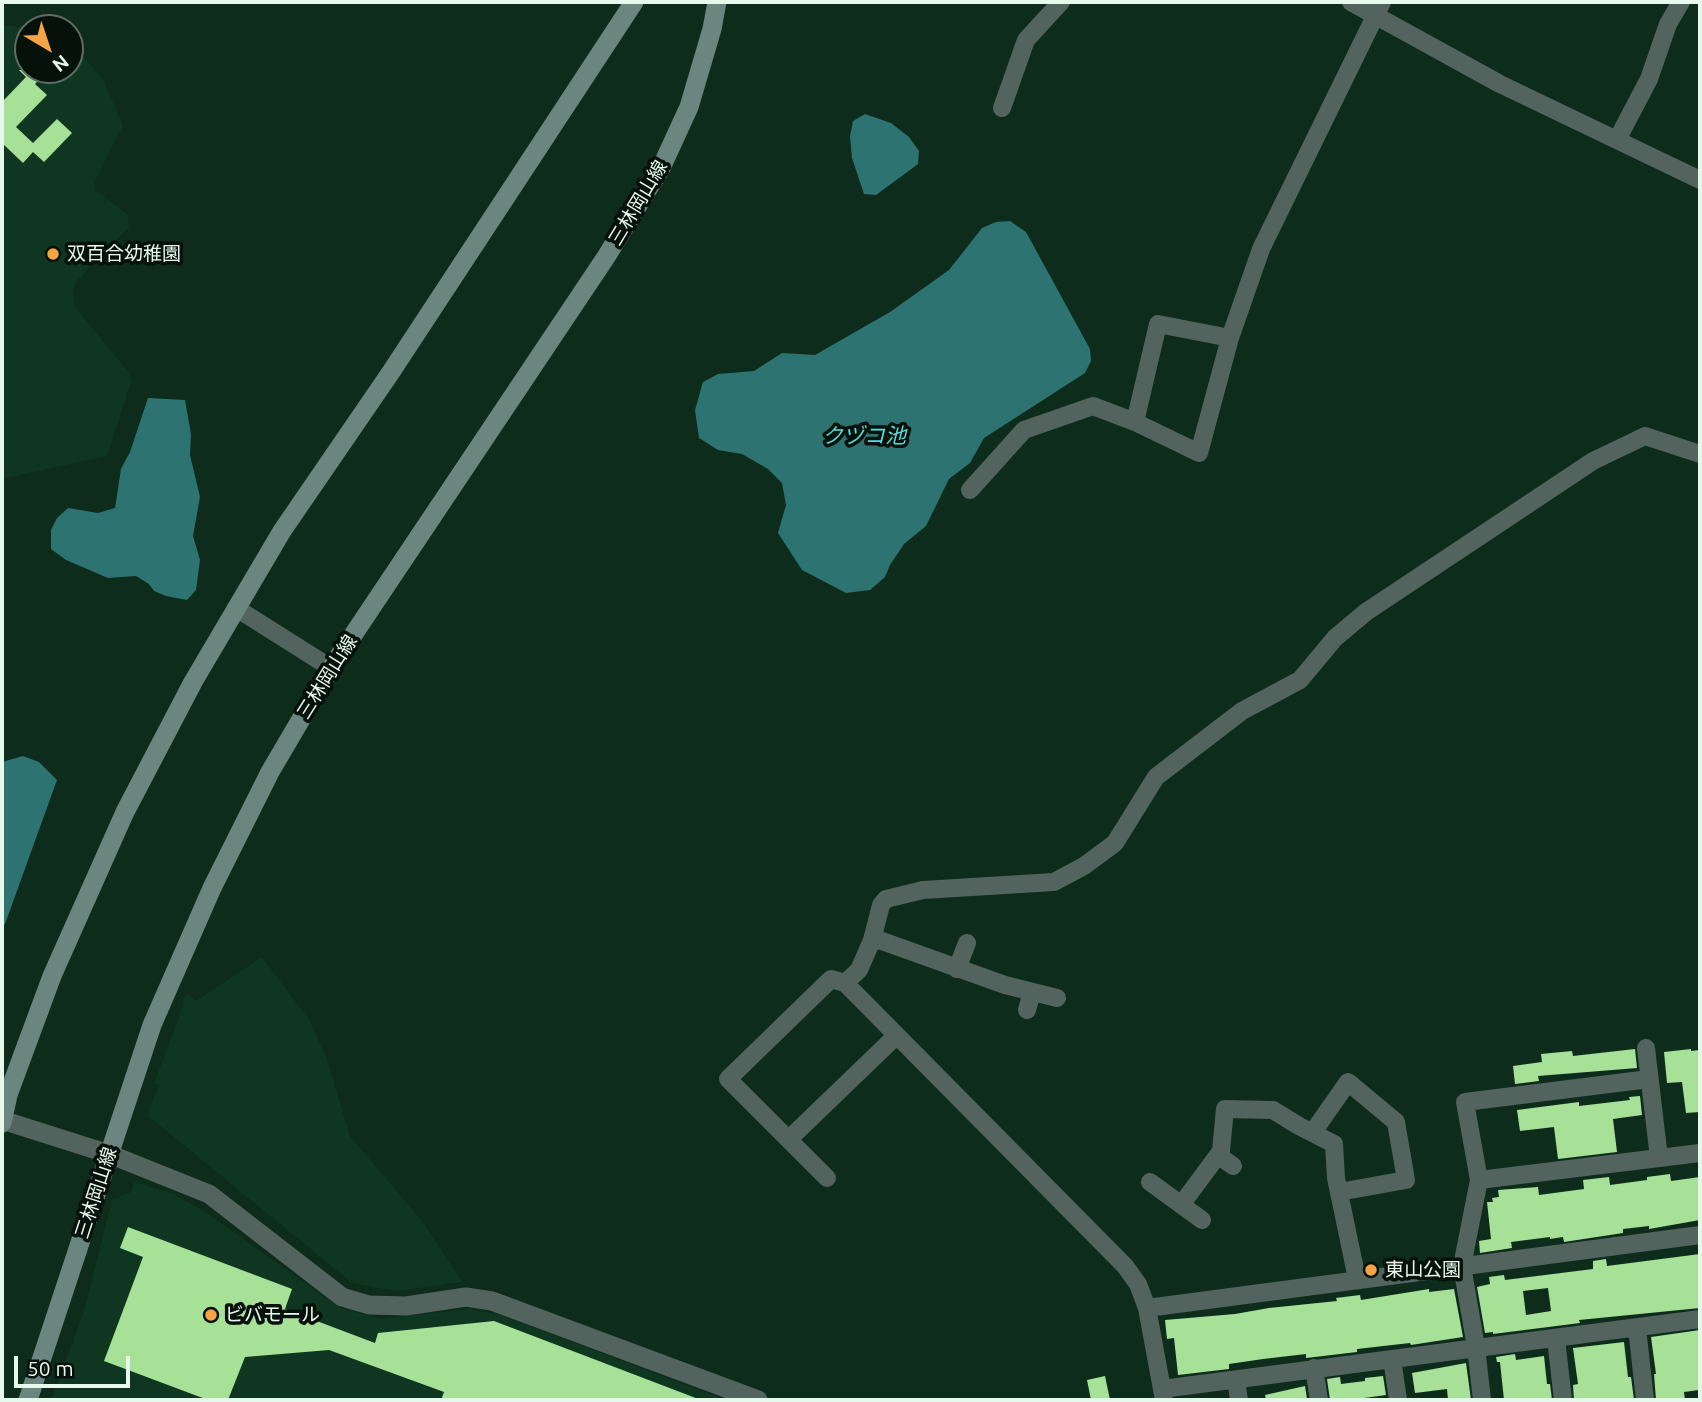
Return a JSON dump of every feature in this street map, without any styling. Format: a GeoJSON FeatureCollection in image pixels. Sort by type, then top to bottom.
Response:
{"type":"FeatureCollection","features":[{"type":"Feature","properties":{"kind":"main road"},"geometry":{"type":"LineString","coordinates":[[2,1121],[8,1095],[52,976],[125,812],[193,682],[282,531],[391,372],[634,2]]}},
{"type":"Feature","properties":{"kind":"main road","name":"三林岡山線"},"geometry":{"type":"LineString","coordinates":[[28,1400],[152,1025],[212,888],[270,772],[331,668],[606,257],[660,168],[689,107],[718,2]]}},
{"type":"Feature","properties":{"kind":"street"},"geometry":{"type":"LineString","coordinates":[[1002,108],[1026,40],[1061,2]]}},
{"type":"Feature","properties":{"kind":"street"},"geometry":{"type":"LineString","coordinates":[[1351,2],[1378,9],[1500,84],[1700,180]]}},
{"type":"Feature","properties":{"kind":"street"},"geometry":{"type":"LineString","coordinates":[[1617,139],[1649,79],[1668,24],[1681,2]]}},
{"type":"Feature","properties":{"kind":"street"},"geometry":{"type":"LineString","coordinates":[[970,490],[1024,430],[1093,406],[1135,422],[1199,453],[1230,338],[1261,249],[1378,9]]}},
{"type":"Feature","properties":{"kind":"street"},"geometry":{"type":"LineString","coordinates":[[1135,422],[1158,324],[1230,338]]}},
{"type":"Feature","properties":{"kind":"street"},"geometry":{"type":"LineString","coordinates":[[845,983],[859,970],[872,940],[881,905],[886,898],[923,890],[1054,883],[1084,866],[1115,843],[1156,777],[1242,711],[1300,680],[1335,638],[1366,612],[1593,461],[1645,436],[1700,454]]}},
{"type":"Feature","properties":{"kind":"street"},"geometry":{"type":"LineString","coordinates":[[236,608],[331,668]]}},
{"type":"Feature","properties":{"kind":"street"},"geometry":{"type":"LineString","coordinates":[[872,940],[882,941],[957,969],[1057,998]]}},
{"type":"Feature","properties":{"kind":"street"},"geometry":{"type":"LineString","coordinates":[[957,969],[967,943]]}},
{"type":"Feature","properties":{"kind":"street"},"geometry":{"type":"LineString","coordinates":[[827,1178],[728,1079],[831,979],[845,983],[1125,1266],[1138,1284],[1147,1308],[1163,1395],[1314,1368],[1700,1319]]}},
{"type":"Feature","properties":{"kind":"street"},"geometry":{"type":"LineString","coordinates":[[1027,1010],[1032,992]]}},
{"type":"Feature","properties":{"kind":"street"},"geometry":{"type":"LineString","coordinates":[[789,1139],[896,1036]]}},
{"type":"Feature","properties":{"kind":"street"},"geometry":{"type":"LineString","coordinates":[[1646,1048],[1659,1158]]}},
{"type":"Feature","properties":{"kind":"street"},"geometry":{"type":"LineString","coordinates":[[1482,1400],[1462,1266],[1479,1180],[1465,1102],[1649,1079]]}},
{"type":"Feature","properties":{"kind":"street"},"geometry":{"type":"LineString","coordinates":[[1313,1132],[1348,1082],[1396,1122],[1406,1180],[1339,1192]]}},
{"type":"Feature","properties":{"kind":"street"},"geometry":{"type":"LineString","coordinates":[[1181,1205],[1225,1160],[1223,1140],[1226,1109],[1273,1110],[1334,1144],[1339,1192],[1357,1279]]}},
{"type":"Feature","properties":{"kind":"street"},"geometry":{"type":"LineString","coordinates":[[2,1121],[109,1154],[209,1194],[342,1297],[369,1305],[405,1306],[466,1297],[492,1300],[758,1400]]}},
{"type":"Feature","properties":{"kind":"street"},"geometry":{"type":"LineString","coordinates":[[1479,1180],[1700,1153]]}},
{"type":"Feature","properties":{"kind":"street"},"geometry":{"type":"LineString","coordinates":[[1150,1182],[1202,1220]]}},
{"type":"Feature","properties":{"kind":"street"},"geometry":{"type":"LineString","coordinates":[[1147,1308],[1700,1235]]}},
{"type":"Feature","properties":{"kind":"street"},"geometry":{"type":"LineString","coordinates":[[1637,1328],[1645,1400]]}},
{"type":"Feature","properties":{"kind":"street"},"geometry":{"type":"LineString","coordinates":[[1556,1339],[1563,1400]]}},
{"type":"Feature","properties":{"kind":"street"},"geometry":{"type":"LineString","coordinates":[[1392,1359],[1398,1400]]}},
{"type":"Feature","properties":{"kind":"street"},"geometry":{"type":"LineString","coordinates":[[1314,1368],[1319,1400]]}},
{"type":"Feature","properties":{"kind":"street"},"geometry":{"type":"LineString","coordinates":[[1236,1380],[1239,1400]]}},
{"type":"Feature","properties":{"kind":"shaded area","name":"双百合幼稚園"},"geometry":{"type":"Polygon","coordinates":[[[2,24],[14,26],[14,84],[84,84],[84,58],[103,79],[123,126],[95,180],[95,189],[128,215],[129,227],[77,281],[73,291],[75,307],[129,373],[131,383],[107,456],[2,479],[2,24]]]}},
{"type":"Feature","properties":{"kind":"shaded area"},"geometry":{"type":"Polygon","coordinates":[[[262,957],[310,1021],[327,1059],[350,1136],[423,1222],[462,1282],[396,1291],[352,1283],[147,1115],[159,1085],[154,1083],[184,1004],[182,1001],[187,994],[196,1001],[262,957]]]}},
{"type":"Feature","properties":{"kind":"shaded area","name":"ビバモール"},"geometry":{"type":"Polygon","coordinates":[[[134,1182],[172,1193],[207,1213],[340,1308],[381,1319],[468,1309],[498,1314],[726,1400],[51,1400],[84,1311],[112,1200],[131,1192],[134,1182]]]}},
{"type":"Feature","properties":{"kind":"water"},"geometry":{"type":"Polygon","coordinates":[[[865,114],[891,123],[909,137],[919,151],[918,164],[876,195],[864,194],[852,158],[850,136],[853,121],[865,114]]]}},
{"type":"Feature","properties":{"kind":"water","name":"クヅコ池"},"geometry":{"type":"Polygon","coordinates":[[[1010,221],[1026,232],[1090,349],[1091,361],[1085,373],[984,438],[970,463],[949,479],[926,526],[904,544],[885,577],[870,590],[846,593],[802,570],[778,533],[786,505],[782,483],[768,469],[742,454],[718,450],[699,438],[695,410],[703,382],[718,374],[754,371],[782,353],[815,355],[890,312],[949,270],[982,228],[996,222],[1010,221]]]}},
{"type":"Feature","properties":{"kind":"water"},"geometry":{"type":"Polygon","coordinates":[[[148,398],[185,400],[191,434],[190,455],[200,497],[193,536],[200,560],[196,590],[187,600],[154,591],[149,584],[136,576],[108,578],[66,560],[51,549],[51,530],[57,518],[68,508],[98,513],[115,508],[121,469],[130,452],[148,398]]]}},
{"type":"Feature","properties":{"kind":"water"},"geometry":{"type":"Polygon","coordinates":[[[23,756],[39,762],[57,780],[5,924],[2,926],[2,762],[23,756]]]}},
{"type":"Feature","properties":{"kind":"building"},"geometry":{"type":"Polygon","coordinates":[[[19,84],[35,84],[47,95],[16,127],[33,143],[57,119],[72,133],[44,162],[33,152],[23,163],[2,143],[2,102],[19,84]]]}},
{"type":"Feature","properties":{"kind":"building"},"geometry":{"type":"Polygon","coordinates":[[[1635,1049],[1637,1068],[1538,1076],[1539,1081],[1515,1084],[1513,1066],[1542,1062],[1541,1054],[1572,1051],[1573,1056],[1635,1049]]]}},
{"type":"Feature","properties":{"kind":"building"},"geometry":{"type":"Polygon","coordinates":[[[1700,1050],[1700,1112],[1686,1113],[1682,1082],[1667,1083],[1664,1052],[1700,1050]]]}},
{"type":"Feature","properties":{"kind":"building"},"geometry":{"type":"Polygon","coordinates":[[[1640,1096],[1642,1115],[1613,1119],[1617,1152],[1558,1159],[1554,1127],[1520,1131],[1517,1110],[1579,1102],[1579,1106],[1630,1100],[1629,1097],[1640,1096]]]}},
{"type":"Feature","properties":{"kind":"building"},"geometry":{"type":"Polygon","coordinates":[[[1670,1174],[1671,1181],[1700,1177],[1700,1220],[1649,1229],[1649,1226],[1623,1229],[1623,1233],[1564,1242],[1563,1237],[1550,1237],[1511,1242],[1512,1248],[1480,1253],[1479,1241],[1491,1239],[1487,1202],[1493,1202],[1492,1198],[1499,1197],[1498,1190],[1538,1187],[1539,1195],[1584,1189],[1583,1180],[1609,1177],[1610,1185],[1670,1174]]]}},
{"type":"Feature","properties":{"kind":"building","name":"ビバモール"},"geometry":{"type":"Polygon","coordinates":[[[128,1227],[292,1289],[285,1309],[375,1343],[378,1333],[494,1321],[701,1400],[441,1400],[444,1392],[329,1350],[245,1357],[228,1400],[208,1400],[104,1361],[143,1257],[120,1248],[128,1227]]]}},
{"type":"Feature","properties":{"kind":"building"},"geometry":{"type":"Polygon","coordinates":[[[1700,1254],[1700,1308],[1485,1333],[1477,1287],[1490,1284],[1489,1277],[1504,1275],[1505,1280],[1593,1269],[1593,1261],[1606,1259],[1607,1266],[1700,1254]],[[1548,1288],[1523,1291],[1526,1315],[1551,1311],[1548,1288]]]}},
{"type":"Feature","properties":{"kind":"building"},"geometry":{"type":"Polygon","coordinates":[[[1429,1289],[1429,1292],[1454,1289],[1463,1337],[1357,1349],[1357,1352],[1306,1358],[1306,1354],[1263,1359],[1229,1364],[1229,1369],[1178,1375],[1174,1338],[1167,1339],[1165,1320],[1337,1301],[1336,1298],[1360,1295],[1361,1300],[1429,1289]]]}},
{"type":"Feature","properties":{"kind":"building"},"geometry":{"type":"Polygon","coordinates":[[[1700,1330],[1699,1390],[1684,1392],[1685,1400],[1656,1400],[1651,1337],[1700,1330]]]}},
{"type":"Feature","properties":{"kind":"building"},"geometry":{"type":"Polygon","coordinates":[[[1624,1342],[1634,1400],[1574,1400],[1573,1385],[1578,1384],[1573,1348],[1624,1342]]]}},
{"type":"Feature","properties":{"kind":"building"},"geometry":{"type":"Polygon","coordinates":[[[1515,1354],[1516,1360],[1544,1356],[1552,1400],[1504,1400],[1500,1362],[1497,1362],[1496,1357],[1515,1354]]]}},
{"type":"Feature","properties":{"kind":"building"},"geometry":{"type":"Polygon","coordinates":[[[1466,1363],[1471,1400],[1448,1400],[1447,1389],[1415,1393],[1412,1373],[1466,1363]]]}},
{"type":"Feature","properties":{"kind":"building"},"geometry":{"type":"Polygon","coordinates":[[[1105,1376],[1110,1400],[1091,1400],[1087,1380],[1105,1376]]]}},
{"type":"Feature","properties":{"kind":"building"},"geometry":{"type":"Polygon","coordinates":[[[1383,1376],[1386,1395],[1330,1400],[1327,1379],[1340,1377],[1341,1384],[1383,1376]]]}},
{"type":"Feature","properties":{"kind":"building"},"geometry":{"type":"Polygon","coordinates":[[[1305,1386],[1307,1399],[1266,1400],[1265,1395],[1305,1386]]]}},
{"type":"Feature","properties":{"kind":"place","name":"双百合幼稚園"},"geometry":{"type":"Point","coordinates":[53,254]}},
{"type":"Feature","properties":{"kind":"place","name":"東山公園"},"geometry":{"type":"Point","coordinates":[1371,1270]}},
{"type":"Feature","properties":{"kind":"place","name":"ビバモール"},"geometry":{"type":"Point","coordinates":[211,1315]}}]}
